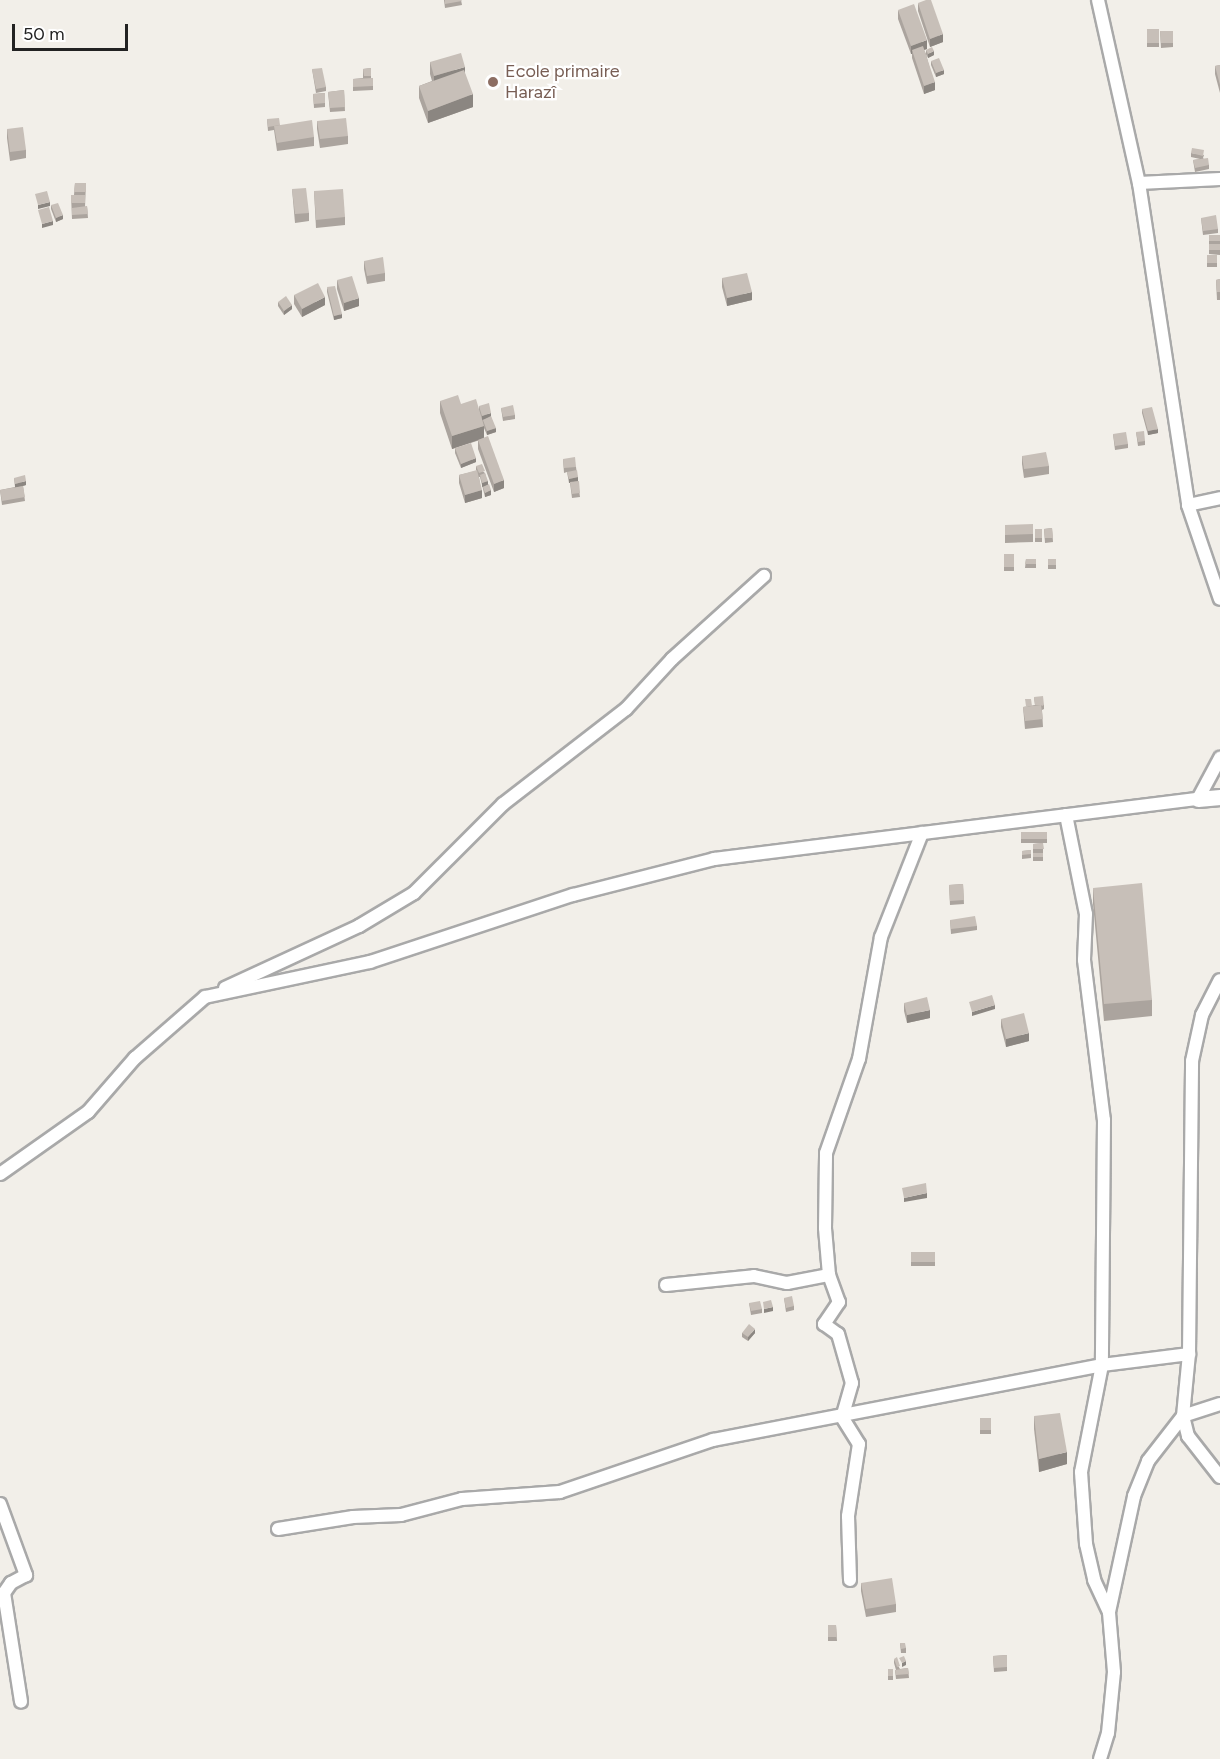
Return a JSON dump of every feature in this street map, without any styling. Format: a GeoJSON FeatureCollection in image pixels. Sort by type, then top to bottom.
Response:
{"type":"FeatureCollection","features":[{"type":"Feature","properties":{"kind":"street"},"geometry":{"type":"LineString","coordinates":[[1098,0],[1139,183],[1188,505],[1220,599]]}},
{"type":"Feature","properties":{"kind":"street"},"geometry":{"type":"LineString","coordinates":[[1139,183],[1220,179]]}},
{"type":"Feature","properties":{"kind":"street"},"geometry":{"type":"LineString","coordinates":[[1188,505],[1220,498]]}},
{"type":"Feature","properties":{"kind":"street"},"geometry":{"type":"LineString","coordinates":[[0,1174],[88,1112],[135,1059],[205,997],[359,926],[414,893],[503,804],[626,709],[672,659],[764,576]]}},
{"type":"Feature","properties":{"kind":"street"},"geometry":{"type":"LineString","coordinates":[[1198,799],[1220,758]]}},
{"type":"Feature","properties":{"kind":"street"},"geometry":{"type":"LineString","coordinates":[[205,997],[370,962],[650,873],[714,859],[1220,797]]}},
{"type":"Feature","properties":{"kind":"street"},"geometry":{"type":"LineString","coordinates":[[1066,815],[1086,914],[1084,960],[1104,1120],[1102,1365],[1081,1472],[1086,1544],[1094,1580],[1109,1612]]}},
{"type":"Feature","properties":{"kind":"street"},"geometry":{"type":"LineString","coordinates":[[850,1580],[848,1516],[859,1444],[842,1417],[852,1383],[838,1334],[824,1324],[839,1302],[830,1275],[825,1228],[826,1153],[859,1059],[881,937],[922,833]]}},
{"type":"Feature","properties":{"kind":"street"},"geometry":{"type":"LineString","coordinates":[[1220,980],[1202,1016],[1192,1061],[1189,1354],[1183,1416],[1188,1436],[1220,1477]]}},
{"type":"Feature","properties":{"kind":"street"},"geometry":{"type":"LineString","coordinates":[[666,1285],[754,1276],[787,1283],[830,1275]]}},
{"type":"Feature","properties":{"kind":"street"},"geometry":{"type":"LineString","coordinates":[[278,1529],[353,1517],[400,1515],[462,1499],[560,1492],[713,1440],[842,1417],[1102,1365],[1189,1354]]}},
{"type":"Feature","properties":{"kind":"street"},"geometry":{"type":"LineString","coordinates":[[1100,1759],[1108,1733],[1114,1672],[1109,1612],[1134,1496],[1148,1461],[1183,1416],[1220,1404]]}},
{"type":"Feature","properties":{"kind":"street"},"geometry":{"type":"LineString","coordinates":[[0,1504],[26,1575],[11,1583],[4,1593],[21,1702]]}},
{"type":"Feature","properties":{"kind":"building"},"geometry":{"type":"Polygon","coordinates":[[[445,0],[461,0],[462,1],[445,4],[445,0]]]}},
{"type":"Feature","properties":{"kind":"building"},"geometry":{"type":"Polygon","coordinates":[[[931,0],[943,34],[930,39],[918,3],[931,0]]]}},
{"type":"Feature","properties":{"kind":"building"},"geometry":{"type":"Polygon","coordinates":[[[914,4],[927,40],[911,46],[898,10],[914,4]]]}},
{"type":"Feature","properties":{"kind":"building"},"geometry":{"type":"Polygon","coordinates":[[[1147,29],[1159,29],[1159,43],[1147,43],[1147,29]]]}},
{"type":"Feature","properties":{"kind":"building"},"geometry":{"type":"Polygon","coordinates":[[[1160,31],[1173,31],[1173,43],[1161,43],[1160,31]]]}},
{"type":"Feature","properties":{"kind":"building"},"geometry":{"type":"Polygon","coordinates":[[[923,46],[935,82],[924,86],[912,50],[923,46]]]}},
{"type":"Feature","properties":{"kind":"building"},"geometry":{"type":"Polygon","coordinates":[[[932,47],[934,51],[928,54],[926,50],[932,47]]]}},
{"type":"Feature","properties":{"kind":"building"},"geometry":{"type":"Polygon","coordinates":[[[461,53],[465,67],[434,76],[430,62],[461,53]]]}},
{"type":"Feature","properties":{"kind":"building"},"geometry":{"type":"Polygon","coordinates":[[[939,58],[944,70],[936,73],[931,61],[939,58]]]}},
{"type":"Feature","properties":{"kind":"building"},"geometry":{"type":"Polygon","coordinates":[[[1220,65],[1220,85],[1215,66],[1220,65]]]}},
{"type":"Feature","properties":{"kind":"building"},"geometry":{"type":"Polygon","coordinates":[[[322,68],[326,87],[316,89],[312,69],[322,68]]]}},
{"type":"Feature","properties":{"kind":"building"},"geometry":{"type":"Polygon","coordinates":[[[371,68],[371,76],[364,76],[363,69],[371,68]]]}},
{"type":"Feature","properties":{"kind":"building"},"geometry":{"type":"Polygon","coordinates":[[[464,70],[473,94],[428,111],[419,86],[464,70]]]}},
{"type":"Feature","properties":{"kind":"building"},"geometry":{"type":"Polygon","coordinates":[[[373,78],[373,86],[353,87],[353,79],[373,78]]]}},
{"type":"Feature","properties":{"kind":"building"},"geometry":{"type":"Polygon","coordinates":[[[344,90],[345,107],[330,108],[328,92],[344,90]]]}},
{"type":"Feature","properties":{"kind":"building"},"geometry":{"type":"Polygon","coordinates":[[[325,93],[325,103],[314,104],[313,94],[325,93]]]}},
{"type":"Feature","properties":{"kind":"building"},"geometry":{"type":"Polygon","coordinates":[[[279,118],[280,125],[268,127],[267,119],[279,118]]]}},
{"type":"Feature","properties":{"kind":"building"},"geometry":{"type":"Polygon","coordinates":[[[346,118],[348,136],[320,139],[317,121],[346,118]]]}},
{"type":"Feature","properties":{"kind":"building"},"geometry":{"type":"Polygon","coordinates":[[[312,120],[314,137],[277,143],[274,126],[312,120]]]}},
{"type":"Feature","properties":{"kind":"building"},"geometry":{"type":"Polygon","coordinates":[[[23,127],[26,150],[10,152],[7,129],[23,127]]]}},
{"type":"Feature","properties":{"kind":"building"},"geometry":{"type":"Polygon","coordinates":[[[1192,148],[1204,150],[1203,156],[1191,153],[1192,148]]]}},
{"type":"Feature","properties":{"kind":"building"},"geometry":{"type":"Polygon","coordinates":[[[1208,158],[1209,165],[1195,168],[1193,160],[1208,158]]]}},
{"type":"Feature","properties":{"kind":"building"},"geometry":{"type":"Polygon","coordinates":[[[75,183],[86,183],[86,192],[74,192],[75,183]]]}},
{"type":"Feature","properties":{"kind":"building"},"geometry":{"type":"Polygon","coordinates":[[[306,188],[309,213],[295,214],[292,189],[306,188]]]}},
{"type":"Feature","properties":{"kind":"building"},"geometry":{"type":"Polygon","coordinates":[[[343,189],[345,217],[316,220],[314,191],[343,189]]]}},
{"type":"Feature","properties":{"kind":"building"},"geometry":{"type":"Polygon","coordinates":[[[47,191],[50,202],[38,205],[35,194],[47,191]]]}},
{"type":"Feature","properties":{"kind":"building"},"geometry":{"type":"Polygon","coordinates":[[[71,195],[85,195],[85,203],[71,203],[71,195]]]}},
{"type":"Feature","properties":{"kind":"building"},"geometry":{"type":"Polygon","coordinates":[[[58,203],[63,215],[56,218],[51,205],[58,203]]]}},
{"type":"Feature","properties":{"kind":"building"},"geometry":{"type":"Polygon","coordinates":[[[87,206],[88,214],[72,215],[72,208],[87,206]]]}},
{"type":"Feature","properties":{"kind":"building"},"geometry":{"type":"Polygon","coordinates":[[[49,207],[53,221],[42,224],[38,210],[49,207]]]}},
{"type":"Feature","properties":{"kind":"building"},"geometry":{"type":"Polygon","coordinates":[[[1216,215],[1218,229],[1203,231],[1201,218],[1216,215]]]}},
{"type":"Feature","properties":{"kind":"building"},"geometry":{"type":"Polygon","coordinates":[[[1209,235],[1220,235],[1220,241],[1209,241],[1209,235]]]}},
{"type":"Feature","properties":{"kind":"building"},"geometry":{"type":"Polygon","coordinates":[[[1209,244],[1220,244],[1220,250],[1209,250],[1209,244]]]}},
{"type":"Feature","properties":{"kind":"building"},"geometry":{"type":"Polygon","coordinates":[[[1207,255],[1217,255],[1217,263],[1207,263],[1207,255]]]}},
{"type":"Feature","properties":{"kind":"building"},"geometry":{"type":"Polygon","coordinates":[[[383,257],[385,273],[367,276],[364,261],[383,257]]]}},
{"type":"Feature","properties":{"kind":"building"},"geometry":{"type":"Polygon","coordinates":[[[747,273],[752,292],[727,298],[722,278],[747,273]]]}},
{"type":"Feature","properties":{"kind":"building"},"geometry":{"type":"Polygon","coordinates":[[[352,276],[359,298],[344,303],[337,280],[352,276]]]}},
{"type":"Feature","properties":{"kind":"building"},"geometry":{"type":"Polygon","coordinates":[[[1220,279],[1220,292],[1217,292],[1216,280],[1220,279]]]}},
{"type":"Feature","properties":{"kind":"building"},"geometry":{"type":"Polygon","coordinates":[[[318,283],[325,297],[302,309],[294,295],[318,283]]]}},
{"type":"Feature","properties":{"kind":"building"},"geometry":{"type":"Polygon","coordinates":[[[335,286],[342,314],[334,316],[327,287],[335,286]]]}},
{"type":"Feature","properties":{"kind":"building"},"geometry":{"type":"Polygon","coordinates":[[[286,296],[292,305],[284,311],[278,302],[286,296]]]}},
{"type":"Feature","properties":{"kind":"building"},"geometry":{"type":"Polygon","coordinates":[[[458,395],[461,404],[476,399],[484,426],[452,436],[440,401],[458,395]]]}},
{"type":"Feature","properties":{"kind":"building"},"geometry":{"type":"Polygon","coordinates":[[[489,403],[491,413],[482,416],[479,406],[489,403]]]}},
{"type":"Feature","properties":{"kind":"building"},"geometry":{"type":"Polygon","coordinates":[[[513,405],[515,415],[503,417],[501,408],[513,405]]]}},
{"type":"Feature","properties":{"kind":"building"},"geometry":{"type":"Polygon","coordinates":[[[1152,407],[1158,429],[1148,431],[1142,409],[1152,407]]]}},
{"type":"Feature","properties":{"kind":"building"},"geometry":{"type":"Polygon","coordinates":[[[491,416],[496,428],[487,431],[483,420],[491,416]]]}},
{"type":"Feature","properties":{"kind":"building"},"geometry":{"type":"Polygon","coordinates":[[[1144,431],[1145,441],[1138,442],[1136,432],[1144,431]]]}},
{"type":"Feature","properties":{"kind":"building"},"geometry":{"type":"Polygon","coordinates":[[[1126,432],[1128,444],[1115,446],[1113,434],[1126,432]]]}},
{"type":"Feature","properties":{"kind":"building"},"geometry":{"type":"Polygon","coordinates":[[[488,436],[504,480],[494,484],[478,440],[488,436]]]}},
{"type":"Feature","properties":{"kind":"building"},"geometry":{"type":"Polygon","coordinates":[[[471,443],[476,458],[461,464],[455,448],[471,443]]]}},
{"type":"Feature","properties":{"kind":"building"},"geometry":{"type":"Polygon","coordinates":[[[1046,452],[1049,466],[1024,469],[1022,456],[1046,452]]]}},
{"type":"Feature","properties":{"kind":"building"},"geometry":{"type":"Polygon","coordinates":[[[575,457],[576,467],[564,468],[563,459],[575,457]]]}},
{"type":"Feature","properties":{"kind":"building"},"geometry":{"type":"Polygon","coordinates":[[[482,464],[485,471],[479,473],[476,466],[482,464]]]}},
{"type":"Feature","properties":{"kind":"building"},"geometry":{"type":"Polygon","coordinates":[[[477,470],[482,490],[465,495],[459,475],[477,470]]]}},
{"type":"Feature","properties":{"kind":"building"},"geometry":{"type":"Polygon","coordinates":[[[577,470],[578,477],[569,479],[567,472],[577,470]]]}},
{"type":"Feature","properties":{"kind":"building"},"geometry":{"type":"Polygon","coordinates":[[[485,473],[488,481],[482,483],[480,475],[485,473]]]}},
{"type":"Feature","properties":{"kind":"building"},"geometry":{"type":"Polygon","coordinates":[[[25,475],[26,481],[15,484],[14,478],[25,475]]]}},
{"type":"Feature","properties":{"kind":"building"},"geometry":{"type":"Polygon","coordinates":[[[579,481],[580,493],[572,494],[570,482],[579,481]]]}},
{"type":"Feature","properties":{"kind":"building"},"geometry":{"type":"Polygon","coordinates":[[[489,484],[491,490],[485,493],[483,487],[489,484]]]}},
{"type":"Feature","properties":{"kind":"building"},"geometry":{"type":"Polygon","coordinates":[[[23,486],[25,497],[2,501],[0,490],[23,486]]]}},
{"type":"Feature","properties":{"kind":"building"},"geometry":{"type":"Polygon","coordinates":[[[1033,524],[1033,534],[1005,535],[1005,525],[1033,524]]]}},
{"type":"Feature","properties":{"kind":"building"},"geometry":{"type":"Polygon","coordinates":[[[1052,528],[1053,538],[1045,538],[1044,529],[1052,528]]]}},
{"type":"Feature","properties":{"kind":"building"},"geometry":{"type":"Polygon","coordinates":[[[1035,529],[1042,529],[1042,538],[1035,538],[1035,529]]]}},
{"type":"Feature","properties":{"kind":"building"},"geometry":{"type":"Polygon","coordinates":[[[1004,554],[1014,554],[1014,567],[1004,567],[1004,554]]]}},
{"type":"Feature","properties":{"kind":"building"},"geometry":{"type":"Polygon","coordinates":[[[1026,559],[1036,559],[1036,564],[1025,564],[1026,559]]]}},
{"type":"Feature","properties":{"kind":"building"},"geometry":{"type":"Polygon","coordinates":[[[1048,559],[1056,559],[1056,565],[1048,565],[1048,559]]]}},
{"type":"Feature","properties":{"kind":"building"},"geometry":{"type":"Polygon","coordinates":[[[1043,696],[1044,705],[1035,705],[1034,697],[1043,696]]]}},
{"type":"Feature","properties":{"kind":"building"},"geometry":{"type":"Polygon","coordinates":[[[1025,699],[1031,699],[1032,706],[1026,706],[1025,699]]]}},
{"type":"Feature","properties":{"kind":"building"},"geometry":{"type":"Polygon","coordinates":[[[1041,705],[1043,719],[1025,721],[1023,707],[1041,705]]]}},
{"type":"Feature","properties":{"kind":"building"},"geometry":{"type":"Polygon","coordinates":[[[1021,832],[1047,832],[1047,839],[1021,839],[1021,832]]]}},
{"type":"Feature","properties":{"kind":"building"},"geometry":{"type":"Polygon","coordinates":[[[1043,843],[1044,849],[1033,849],[1033,844],[1043,843]]]}},
{"type":"Feature","properties":{"kind":"building"},"geometry":{"type":"Polygon","coordinates":[[[1031,850],[1031,854],[1022,855],[1022,851],[1031,850]]]}},
{"type":"Feature","properties":{"kind":"building"},"geometry":{"type":"Polygon","coordinates":[[[1033,853],[1043,853],[1043,857],[1033,857],[1033,853]]]}},
{"type":"Feature","properties":{"kind":"building"},"geometry":{"type":"Polygon","coordinates":[[[1142,883],[1152,1000],[1104,1004],[1093,888],[1142,883]]]}},
{"type":"Feature","properties":{"kind":"building"},"geometry":{"type":"Polygon","coordinates":[[[963,884],[964,900],[950,901],[949,885],[963,884]]]}},
{"type":"Feature","properties":{"kind":"building"},"geometry":{"type":"Polygon","coordinates":[[[975,916],[977,926],[951,929],[950,920],[975,916]]]}},
{"type":"Feature","properties":{"kind":"building"},"geometry":{"type":"Polygon","coordinates":[[[992,995],[995,1005],[972,1012],[969,1002],[992,995]]]}},
{"type":"Feature","properties":{"kind":"building"},"geometry":{"type":"Polygon","coordinates":[[[927,997],[930,1010],[907,1015],[904,1003],[927,997]]]}},
{"type":"Feature","properties":{"kind":"building"},"geometry":{"type":"Polygon","coordinates":[[[1024,1013],[1029,1033],[1006,1039],[1001,1019],[1024,1013]]]}},
{"type":"Feature","properties":{"kind":"building"},"geometry":{"type":"Polygon","coordinates":[[[926,1183],[927,1193],[904,1198],[902,1188],[926,1183]]]}},
{"type":"Feature","properties":{"kind":"building"},"geometry":{"type":"Polygon","coordinates":[[[911,1252],[935,1252],[935,1262],[911,1262],[911,1252]]]}},
{"type":"Feature","properties":{"kind":"building"},"geometry":{"type":"Polygon","coordinates":[[[792,1296],[794,1306],[786,1308],[784,1298],[792,1296]]]}},
{"type":"Feature","properties":{"kind":"building"},"geometry":{"type":"Polygon","coordinates":[[[771,1300],[773,1307],[764,1309],[763,1302],[771,1300]]]}},
{"type":"Feature","properties":{"kind":"building"},"geometry":{"type":"Polygon","coordinates":[[[760,1301],[762,1309],[751,1311],[749,1303],[760,1301]]]}},
{"type":"Feature","properties":{"kind":"building"},"geometry":{"type":"Polygon","coordinates":[[[749,1324],[755,1329],[748,1337],[742,1333],[749,1324]]]}},
{"type":"Feature","properties":{"kind":"building"},"geometry":{"type":"Polygon","coordinates":[[[1060,1413],[1067,1452],[1039,1459],[1034,1416],[1060,1413]]]}},
{"type":"Feature","properties":{"kind":"building"},"geometry":{"type":"Polygon","coordinates":[[[980,1418],[991,1418],[991,1430],[980,1430],[980,1418]]]}},
{"type":"Feature","properties":{"kind":"building"},"geometry":{"type":"Polygon","coordinates":[[[892,1578],[896,1604],[866,1609],[861,1583],[892,1578]]]}},
{"type":"Feature","properties":{"kind":"building"},"geometry":{"type":"Polygon","coordinates":[[[828,1625],[836,1625],[837,1637],[828,1637],[828,1625]]]}},
{"type":"Feature","properties":{"kind":"building"},"geometry":{"type":"Polygon","coordinates":[[[900,1643],[905,1643],[906,1648],[901,1649],[900,1643]]]}},
{"type":"Feature","properties":{"kind":"building"},"geometry":{"type":"Polygon","coordinates":[[[1007,1655],[1007,1667],[994,1668],[993,1656],[1007,1655]]]}},
{"type":"Feature","properties":{"kind":"building"},"geometry":{"type":"Polygon","coordinates":[[[904,1656],[906,1661],[902,1663],[899,1658],[904,1656]]]}},
{"type":"Feature","properties":{"kind":"building"},"geometry":{"type":"Polygon","coordinates":[[[897,1657],[900,1666],[897,1667],[894,1659],[897,1657]]]}},
{"type":"Feature","properties":{"kind":"building"},"geometry":{"type":"Polygon","coordinates":[[[908,1668],[909,1674],[896,1675],[895,1670],[908,1668]]]}},
{"type":"Feature","properties":{"kind":"building"},"geometry":{"type":"Polygon","coordinates":[[[888,1669],[893,1669],[893,1676],[888,1676],[888,1669]]]}},
{"type":"Feature","properties":{"kind":"place","name":"Ecole primaire Harazî"},"geometry":{"type":"Point","coordinates":[493,82]}}]}
